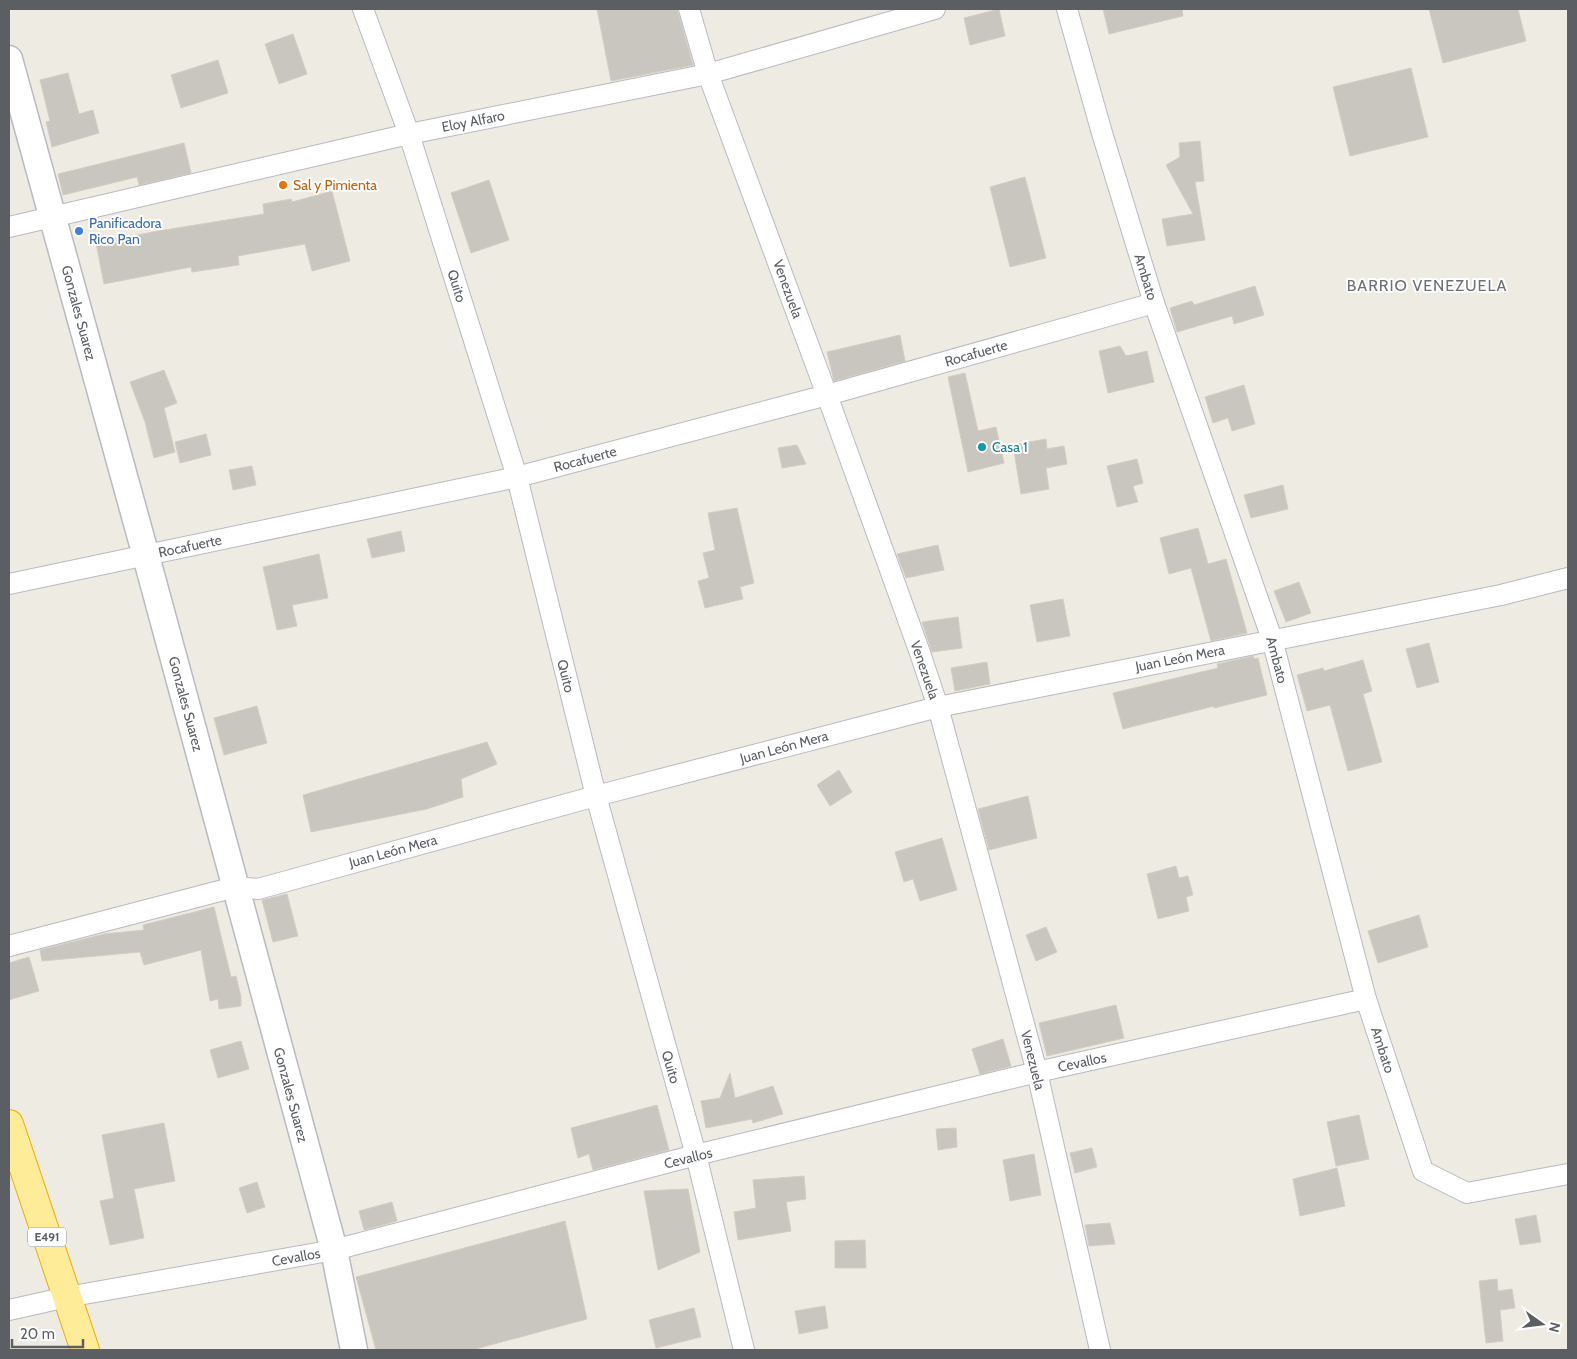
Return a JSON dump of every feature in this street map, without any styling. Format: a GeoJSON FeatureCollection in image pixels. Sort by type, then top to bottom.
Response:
{"type":"FeatureCollection","features":[{"type":"Feature","properties":{"kind":"highway","name":"E491"},"geometry":{"type":"LineString","coordinates":[[9,1124],[85,1350]]}},
{"type":"Feature","properties":{"kind":"street","name":"Quito"},"geometry":{"type":"LineString","coordinates":[[363,9],[409,134],[517,476],[596,796],[696,1155],[744,1350]]}},
{"type":"Feature","properties":{"kind":"street","name":"Venezuela"},"geometry":{"type":"LineString","coordinates":[[689,9],[708,74],[827,395],[938,706],[1037,1072],[1100,1350]]}},
{"type":"Feature","properties":{"kind":"street","name":"Eloy Alfaro"},"geometry":{"type":"LineString","coordinates":[[9,227],[409,134],[708,74],[935,9]]}},
{"type":"Feature","properties":{"kind":"street","name":"Ambato"},"geometry":{"type":"LineString","coordinates":[[1067,9],[1102,133],[1154,303],[1272,639],[1366,999],[1423,1171],[1467,1193],[1568,1174]]}},
{"type":"Feature","properties":{"kind":"street","name":"Gonzales Suarez"},"geometry":{"type":"LineString","coordinates":[[9,59],[334,1250],[354,1350]]}},
{"type":"Feature","properties":{"kind":"street","name":"Rocafuerte"},"geometry":{"type":"LineString","coordinates":[[9,584],[517,476],[827,395],[1154,303]]}},
{"type":"Feature","properties":{"kind":"street","name":"Juan León Mera"},"geometry":{"type":"LineString","coordinates":[[9,946],[235,887],[258,888],[938,706],[1501,595],[1568,578]]}},
{"type":"Feature","properties":{"kind":"street","name":"Cevallos"},"geometry":{"type":"LineString","coordinates":[[9,1310],[67,1297],[334,1250],[696,1155],[1037,1072],[1366,999]]}},
{"type":"Feature","properties":{"kind":"building"},"geometry":{"type":"Polygon","coordinates":[[[597,9],[677,9],[693,65],[611,81],[597,9]]]}},
{"type":"Feature","properties":{"kind":"building"},"geometry":{"type":"Polygon","coordinates":[[[999,9],[1005,36],[970,45],[964,18],[999,9]]]}},
{"type":"Feature","properties":{"kind":"building"},"geometry":{"type":"Polygon","coordinates":[[[1103,9],[1182,9],[1183,16],[1109,34],[1103,9]]]}},
{"type":"Feature","properties":{"kind":"building"},"geometry":{"type":"Polygon","coordinates":[[[1429,9],[1518,9],[1526,41],[1443,63],[1429,9]]]}},
{"type":"Feature","properties":{"kind":"building"},"geometry":{"type":"Polygon","coordinates":[[[293,34],[307,74],[279,84],[265,44],[293,34]]]}},
{"type":"Feature","properties":{"kind":"building"},"geometry":{"type":"Polygon","coordinates":[[[218,60],[228,93],[181,108],[171,75],[218,60]]]}},
{"type":"Feature","properties":{"kind":"building"},"geometry":{"type":"Polygon","coordinates":[[[1411,68],[1428,137],[1350,156],[1333,87],[1411,68]]]}},
{"type":"Feature","properties":{"kind":"building"},"geometry":{"type":"Polygon","coordinates":[[[68,73],[79,114],[93,110],[99,133],[52,147],[46,122],[50,121],[40,80],[68,73]]]}},
{"type":"Feature","properties":{"kind":"building"},"geometry":{"type":"Polygon","coordinates":[[[1200,141],[1204,181],[1195,182],[1205,240],[1167,246],[1162,219],[1193,214],[1166,165],[1180,157],[1179,143],[1200,141]]]}},
{"type":"Feature","properties":{"kind":"building"},"geometry":{"type":"Polygon","coordinates":[[[184,143],[191,173],[139,185],[137,177],[63,195],[58,174],[184,143]]]}},
{"type":"Feature","properties":{"kind":"building"},"geometry":{"type":"Polygon","coordinates":[[[1025,177],[1046,258],[1010,267],[990,187],[1025,177]]]}},
{"type":"Feature","properties":{"kind":"building"},"geometry":{"type":"Polygon","coordinates":[[[489,180],[509,240],[471,253],[451,193],[489,180]]]}},
{"type":"Feature","properties":{"kind":"building"},"geometry":{"type":"Polygon","coordinates":[[[332,191],[350,261],[312,271],[305,244],[238,256],[239,265],[192,272],[191,267],[104,284],[96,243],[264,214],[263,204],[291,199],[292,202],[332,191]]]}},
{"type":"Feature","properties":{"kind":"building"},"geometry":{"type":"Polygon","coordinates":[[[1255,286],[1264,315],[1234,324],[1232,316],[1177,332],[1170,308],[1192,301],[1194,305],[1255,286]]]}},
{"type":"Feature","properties":{"kind":"building"},"geometry":{"type":"Polygon","coordinates":[[[900,335],[905,361],[834,381],[827,352],[900,335]]]}},
{"type":"Feature","properties":{"kind":"building"},"geometry":{"type":"Polygon","coordinates":[[[1120,346],[1126,356],[1147,351],[1154,382],[1108,393],[1099,351],[1120,346]]]}},
{"type":"Feature","properties":{"kind":"building"},"geometry":{"type":"Polygon","coordinates":[[[164,370],[177,403],[164,408],[175,452],[154,458],[145,422],[130,382],[164,370]]]}},
{"type":"Feature","properties":{"kind":"building","name":"Casa 1"},"geometry":{"type":"Polygon","coordinates":[[[965,373],[978,431],[996,427],[1004,463],[968,472],[948,377],[965,373]]]}},
{"type":"Feature","properties":{"kind":"building"},"geometry":{"type":"Polygon","coordinates":[[[1244,385],[1255,424],[1232,431],[1228,418],[1213,423],[1205,397],[1244,385]]]}},
{"type":"Feature","properties":{"kind":"building"},"geometry":{"type":"Polygon","coordinates":[[[206,434],[211,455],[180,463],[175,442],[206,434]]]}},
{"type":"Feature","properties":{"kind":"building"},"geometry":{"type":"Polygon","coordinates":[[[1046,439],[1047,449],[1064,446],[1067,464],[1046,468],[1049,489],[1021,494],[1013,445],[1046,439]]]}},
{"type":"Feature","properties":{"kind":"building"},"geometry":{"type":"Polygon","coordinates":[[[797,445],[806,464],[782,468],[778,448],[797,445]]]}},
{"type":"Feature","properties":{"kind":"building"},"geometry":{"type":"Polygon","coordinates":[[[1137,459],[1143,483],[1133,486],[1138,502],[1117,507],[1107,466],[1137,459]]]}},
{"type":"Feature","properties":{"kind":"building"},"geometry":{"type":"Polygon","coordinates":[[[252,466],[256,485],[233,490],[229,470],[252,466]]]}},
{"type":"Feature","properties":{"kind":"building"},"geometry":{"type":"Polygon","coordinates":[[[1283,485],[1288,509],[1251,518],[1244,495],[1283,485]]]}},
{"type":"Feature","properties":{"kind":"building"},"geometry":{"type":"Polygon","coordinates":[[[737,508],[754,583],[740,587],[743,599],[705,608],[698,581],[709,578],[703,553],[715,550],[708,513],[737,508]]]}},
{"type":"Feature","properties":{"kind":"building"},"geometry":{"type":"Polygon","coordinates":[[[1198,528],[1208,564],[1226,559],[1247,633],[1211,641],[1191,568],[1169,574],[1160,538],[1198,528]]]}},
{"type":"Feature","properties":{"kind":"building"},"geometry":{"type":"Polygon","coordinates":[[[401,531],[405,551],[372,558],[367,539],[401,531]]]}},
{"type":"Feature","properties":{"kind":"building"},"geometry":{"type":"Polygon","coordinates":[[[938,545],[944,570],[906,578],[897,554],[938,545]]]}},
{"type":"Feature","properties":{"kind":"building"},"geometry":{"type":"Polygon","coordinates":[[[319,554],[328,598],[292,605],[297,626],[277,630],[263,567],[319,554]]]}},
{"type":"Feature","properties":{"kind":"building"},"geometry":{"type":"Polygon","coordinates":[[[1299,582],[1311,613],[1286,622],[1274,591],[1299,582]]]}},
{"type":"Feature","properties":{"kind":"building"},"geometry":{"type":"Polygon","coordinates":[[[1063,599],[1070,636],[1037,642],[1030,605],[1063,599]]]}},
{"type":"Feature","properties":{"kind":"building"},"geometry":{"type":"Polygon","coordinates":[[[958,617],[962,648],[932,652],[922,622],[958,617]]]}},
{"type":"Feature","properties":{"kind":"building"},"geometry":{"type":"Polygon","coordinates":[[[1429,643],[1439,682],[1417,688],[1406,649],[1429,643]]]}},
{"type":"Feature","properties":{"kind":"building"},"geometry":{"type":"Polygon","coordinates":[[[1253,656],[1254,659],[1258,658],[1267,695],[1123,729],[1113,693],[1218,668],[1217,664],[1253,656]]]}},
{"type":"Feature","properties":{"kind":"building"},"geometry":{"type":"Polygon","coordinates":[[[1363,660],[1372,691],[1363,694],[1382,762],[1348,771],[1330,705],[1307,711],[1297,675],[1323,668],[1324,671],[1363,660]]]}},
{"type":"Feature","properties":{"kind":"building"},"geometry":{"type":"Polygon","coordinates":[[[987,662],[990,684],[955,691],[951,668],[987,662]]]}},
{"type":"Feature","properties":{"kind":"building"},"geometry":{"type":"Polygon","coordinates":[[[257,706],[267,743],[224,755],[214,718],[257,706]]]}},
{"type":"Feature","properties":{"kind":"building"},"geometry":{"type":"Polygon","coordinates":[[[487,742],[497,764],[461,779],[463,797],[427,809],[311,832],[303,795],[487,742]]]}},
{"type":"Feature","properties":{"kind":"building"},"geometry":{"type":"Polygon","coordinates":[[[839,770],[852,792],[830,806],[817,785],[839,770]]]}},
{"type":"Feature","properties":{"kind":"building"},"geometry":{"type":"Polygon","coordinates":[[[1028,796],[1037,838],[989,850],[978,809],[1028,796]]]}},
{"type":"Feature","properties":{"kind":"building"},"geometry":{"type":"Polygon","coordinates":[[[942,838],[957,890],[920,901],[913,879],[904,882],[895,852],[942,838]]]}},
{"type":"Feature","properties":{"kind":"building"},"geometry":{"type":"Polygon","coordinates":[[[1176,866],[1179,878],[1188,876],[1193,895],[1186,897],[1189,911],[1158,919],[1147,874],[1176,866]]]}},
{"type":"Feature","properties":{"kind":"building"},"geometry":{"type":"Polygon","coordinates":[[[287,894],[298,936],[273,942],[262,900],[287,894]]]}},
{"type":"Feature","properties":{"kind":"building"},"geometry":{"type":"Polygon","coordinates":[[[214,907],[231,977],[236,976],[241,1006],[219,1009],[218,999],[210,1001],[201,950],[144,965],[140,952],[42,961],[40,950],[104,934],[144,930],[143,925],[214,907]]]}},
{"type":"Feature","properties":{"kind":"building"},"geometry":{"type":"Polygon","coordinates":[[[1419,915],[1428,947],[1378,963],[1368,931],[1419,915]]]}},
{"type":"Feature","properties":{"kind":"building"},"geometry":{"type":"Polygon","coordinates":[[[1046,927],[1057,952],[1036,961],[1026,935],[1046,927]]]}},
{"type":"Feature","properties":{"kind":"building"},"geometry":{"type":"Polygon","coordinates":[[[29,957],[39,991],[9,1000],[9,963],[29,957]]]}},
{"type":"Feature","properties":{"kind":"building"},"geometry":{"type":"Polygon","coordinates":[[[1116,1005],[1124,1038],[1047,1056],[1039,1023],[1116,1005]]]}},
{"type":"Feature","properties":{"kind":"building"},"geometry":{"type":"Polygon","coordinates":[[[1003,1039],[1011,1066],[980,1074],[972,1049],[1003,1039]]]}},
{"type":"Feature","properties":{"kind":"building"},"geometry":{"type":"Polygon","coordinates":[[[241,1041],[249,1069],[218,1078],[210,1050],[241,1041]]]}},
{"type":"Feature","properties":{"kind":"building"},"geometry":{"type":"Polygon","coordinates":[[[730,1073],[735,1098],[773,1086],[783,1114],[753,1123],[752,1119],[706,1128],[701,1101],[720,1098],[730,1073]]]}},
{"type":"Feature","properties":{"kind":"building"},"geometry":{"type":"Polygon","coordinates":[[[657,1105],[669,1150],[593,1170],[589,1154],[578,1158],[571,1128],[657,1105]]]}},
{"type":"Feature","properties":{"kind":"building"},"geometry":{"type":"Polygon","coordinates":[[[1359,1115],[1369,1159],[1336,1166],[1327,1122],[1359,1115]]]}},
{"type":"Feature","properties":{"kind":"building"},"geometry":{"type":"Polygon","coordinates":[[[164,1123],[175,1181],[134,1189],[144,1238],[110,1245],[100,1201],[114,1198],[102,1135],[164,1123]]]}},
{"type":"Feature","properties":{"kind":"building"},"geometry":{"type":"Polygon","coordinates":[[[956,1128],[957,1147],[938,1150],[936,1129],[956,1128]]]}},
{"type":"Feature","properties":{"kind":"building"},"geometry":{"type":"Polygon","coordinates":[[[1092,1148],[1097,1167],[1075,1173],[1070,1153],[1092,1148]]]}},
{"type":"Feature","properties":{"kind":"building"},"geometry":{"type":"Polygon","coordinates":[[[1034,1154],[1041,1195],[1010,1201],[1003,1160],[1034,1154]]]}},
{"type":"Feature","properties":{"kind":"building"},"geometry":{"type":"Polygon","coordinates":[[[1337,1168],[1345,1206],[1300,1216],[1293,1179],[1337,1168]]]}},
{"type":"Feature","properties":{"kind":"building"},"geometry":{"type":"Polygon","coordinates":[[[804,1176],[806,1199],[786,1202],[791,1231],[738,1240],[734,1212],[756,1208],[753,1180],[804,1176]]]}},
{"type":"Feature","properties":{"kind":"building"},"geometry":{"type":"Polygon","coordinates":[[[257,1182],[265,1207],[247,1213],[239,1188],[257,1182]]]}},
{"type":"Feature","properties":{"kind":"building"},"geometry":{"type":"Polygon","coordinates":[[[688,1189],[700,1252],[658,1270],[644,1191],[688,1189]]]}},
{"type":"Feature","properties":{"kind":"building"},"geometry":{"type":"Polygon","coordinates":[[[392,1202],[397,1221],[364,1230],[359,1211],[392,1202]]]}},
{"type":"Feature","properties":{"kind":"building"},"geometry":{"type":"Polygon","coordinates":[[[1536,1215],[1541,1242],[1520,1245],[1515,1219],[1536,1215]]]}},
{"type":"Feature","properties":{"kind":"building"},"geometry":{"type":"Polygon","coordinates":[[[565,1221],[587,1319],[472,1350],[376,1350],[356,1277],[565,1221]]]}},
{"type":"Feature","properties":{"kind":"building"},"geometry":{"type":"Polygon","coordinates":[[[1110,1223],[1115,1244],[1089,1246],[1085,1225],[1110,1223]]]}},
{"type":"Feature","properties":{"kind":"building"},"geometry":{"type":"Polygon","coordinates":[[[865,1240],[866,1268],[835,1268],[835,1241],[865,1240]]]}},
{"type":"Feature","properties":{"kind":"building"},"geometry":{"type":"Polygon","coordinates":[[[1497,1279],[1498,1291],[1512,1289],[1515,1308],[1500,1310],[1503,1341],[1486,1343],[1479,1281],[1497,1279]]]}},
{"type":"Feature","properties":{"kind":"building"},"geometry":{"type":"Polygon","coordinates":[[[825,1306],[828,1328],[799,1334],[795,1311],[825,1306]]]}},
{"type":"Feature","properties":{"kind":"building"},"geometry":{"type":"Polygon","coordinates":[[[694,1308],[701,1337],[656,1348],[649,1320],[694,1308]]]}},
{"type":"Feature","properties":{"kind":"place","name":"Sal y Pimienta"},"geometry":{"type":"Point","coordinates":[283,185]}},
{"type":"Feature","properties":{"kind":"place","name":"Panificadora Rico Pan"},"geometry":{"type":"Point","coordinates":[79,231]}},
{"type":"Feature","properties":{"kind":"place","name":"Casa 1"},"geometry":{"type":"Point","coordinates":[982,447]}},
{"type":"Feature","properties":{"kind":"district","name":"BARRIO VENEZUELA"},"geometry":{"type":"Point","coordinates":[1427,285]}}]}
